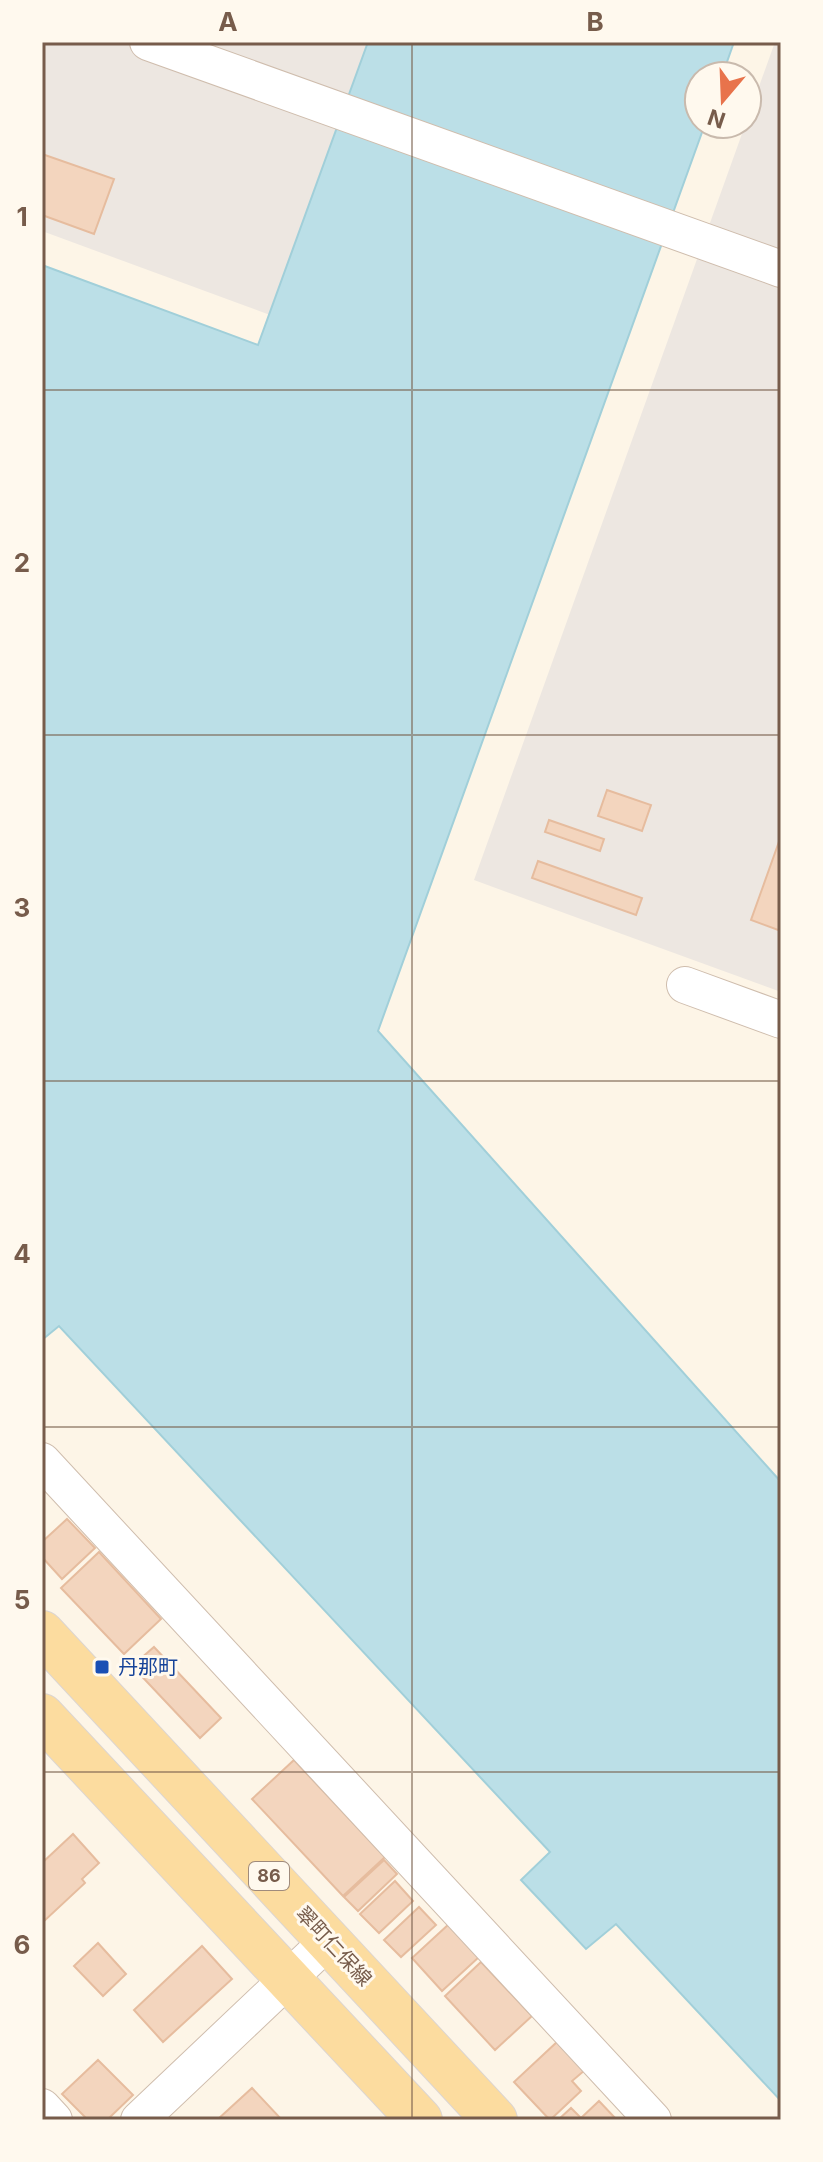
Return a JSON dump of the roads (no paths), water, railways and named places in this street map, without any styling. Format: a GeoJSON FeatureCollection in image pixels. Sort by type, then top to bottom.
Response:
{"type":"FeatureCollection","features":[{"type":"Feature","properties":{"kind":"main road","name":"翠町仁保線"},"geometry":{"type":"LineString","coordinates":[[42,1633],[495,2120]]}},
{"type":"Feature","properties":{"kind":"main road"},"geometry":{"type":"LineString","coordinates":[[42,1716],[420,2120]]}},
{"type":"Feature","properties":{"kind":"street"},"geometry":{"type":"LineString","coordinates":[[148,42],[781,269]]}},
{"type":"Feature","properties":{"kind":"street"},"geometry":{"type":"LineString","coordinates":[[685,985],[781,1020]]}},
{"type":"Feature","properties":{"kind":"street"},"geometry":{"type":"LineString","coordinates":[[42,1461],[653,2120]]}},
{"type":"Feature","properties":{"kind":"street"},"geometry":{"type":"LineString","coordinates":[[139,2120],[329,1940]]}},
{"type":"Feature","properties":{"kind":"street"},"geometry":{"type":"LineString","coordinates":[[42,2107],[54,2120]]}},
{"type":"Feature","properties":{"kind":"water"},"geometry":{"type":"Polygon","coordinates":[[[368,42],[734,42],[728,60],[683,60],[683,140],[699,140],[378,1031],[781,1482],[781,2101],[616,1924],[586,1949],[521,1880],[550,1852],[59,1326],[42,1340],[42,265],[258,345],[368,42]]]}},
{"type":"Feature","properties":{"kind":"place","name":"丹那町"},"geometry":{"type":"Point","coordinates":[102,1667]}}]}
